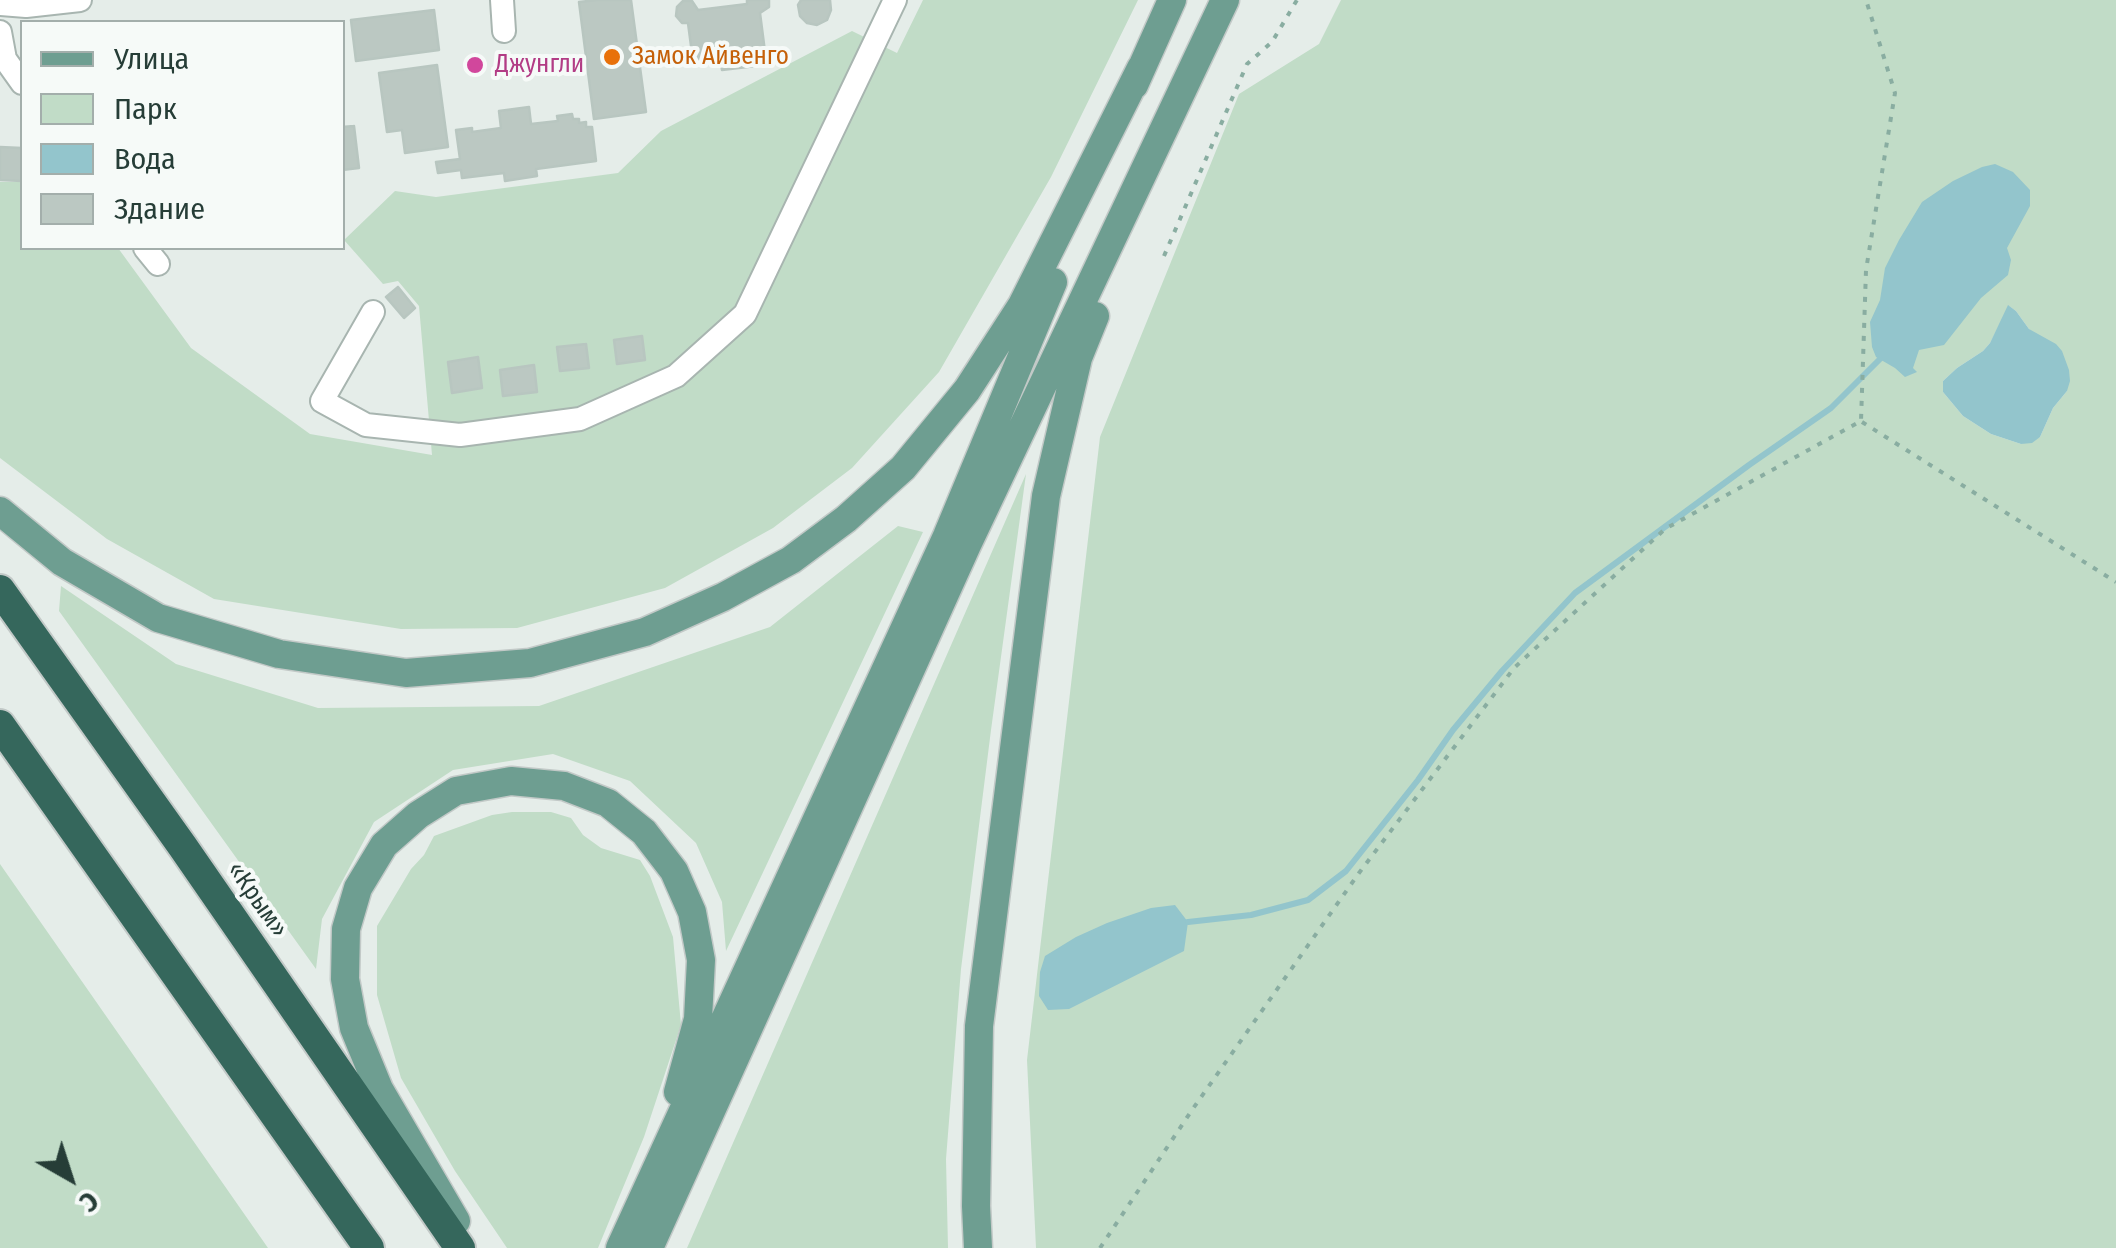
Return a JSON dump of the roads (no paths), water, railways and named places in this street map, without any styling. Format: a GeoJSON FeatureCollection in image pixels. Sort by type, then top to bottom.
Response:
{"type":"FeatureCollection","features":[{"type":"Feature","properties":{"kind":"highway","name":"«Крым»"},"geometry":{"type":"LineString","coordinates":[[0,590],[183,846],[460,1248]]}},
{"type":"Feature","properties":{"kind":"highway"},"geometry":{"type":"LineString","coordinates":[[0,725],[369,1248]]}},
{"type":"Feature","properties":{"kind":"main road"},"geometry":{"type":"LineString","coordinates":[[620,1248],[947,536],[1172,0]]}},
{"type":"Feature","properties":{"kind":"main road"},"geometry":{"type":"LineString","coordinates":[[649,1248],[967,545],[1225,0]]}},
{"type":"Feature","properties":{"kind":"main road"},"geometry":{"type":"LineString","coordinates":[[0,512],[62,562],[158,618],[279,654],[406,673],[530,663],[644,632],[723,597],[791,560],[846,519],[903,468],[968,390],[1022,306],[1141,68]]}},
{"type":"Feature","properties":{"kind":"main road"},"geometry":{"type":"LineString","coordinates":[[978,1248],[979,1026],[1046,496],[1078,358],[1184,88]]}},
{"type":"Feature","properties":{"kind":"main road"},"geometry":{"type":"LineString","coordinates":[[472,1248],[379,1089],[354,1028],[345,978],[346,929],[358,888],[384,845],[418,815],[456,792],[511,780],[564,786],[608,803],[644,832],[674,871],[692,912],[701,960],[698,1019],[656,1172]]}},
{"type":"Feature","properties":{"kind":"lane"},"geometry":{"type":"LineString","coordinates":[[0,4],[26,6],[80,0]]}},
{"type":"Feature","properties":{"kind":"lane"},"geometry":{"type":"LineString","coordinates":[[502,0],[504,31]]}},
{"type":"Feature","properties":{"kind":"lane"},"geometry":{"type":"LineString","coordinates":[[373,312],[322,401],[366,426],[460,435],[580,419],[676,376],[745,314],[895,0]]}},
{"type":"Feature","properties":{"kind":"lane"},"geometry":{"type":"LineString","coordinates":[[0,32],[5,59],[20,80]]}},
{"type":"Feature","properties":{"kind":"water"},"geometry":{"type":"Polygon","coordinates":[[[1995,164],[2013,172],[2030,190],[2030,206],[2007,248],[2011,260],[2008,275],[1981,298],[1944,345],[1919,350],[1913,368],[1917,372],[1905,377],[1876,357],[1872,347],[1870,322],[1880,300],[1885,268],[1922,202],[1953,181],[1995,164]]]}},
{"type":"Feature","properties":{"kind":"water"},"geometry":{"type":"Polygon","coordinates":[[[2008,305],[2029,329],[2056,344],[2069,370],[2067,391],[2053,408],[2040,437],[2032,443],[2021,444],[1991,434],[1963,416],[1943,392],[1943,381],[1990,343],[2008,305]]]}},
{"type":"Feature","properties":{"kind":"water"},"geometry":{"type":"Polygon","coordinates":[[[1175,905],[1188,922],[1184,951],[1069,1009],[1048,1010],[1039,996],[1045,956],[1107,923],[1151,908],[1175,905]]]}},
{"type":"Feature","properties":{"kind":"waterway"},"geometry":{"type":"LineString","coordinates":[[1188,922],[1251,915],[1308,900],[1346,871],[1453,730],[1575,593],[1831,408],[1880,359]]}},
{"type":"Feature","properties":{"kind":"place","name":"Замок Айвенго"},"geometry":{"type":"Point","coordinates":[612,57]}},
{"type":"Feature","properties":{"kind":"place","name":"Джунгли"},"geometry":{"type":"Point","coordinates":[475,65]}}]}
